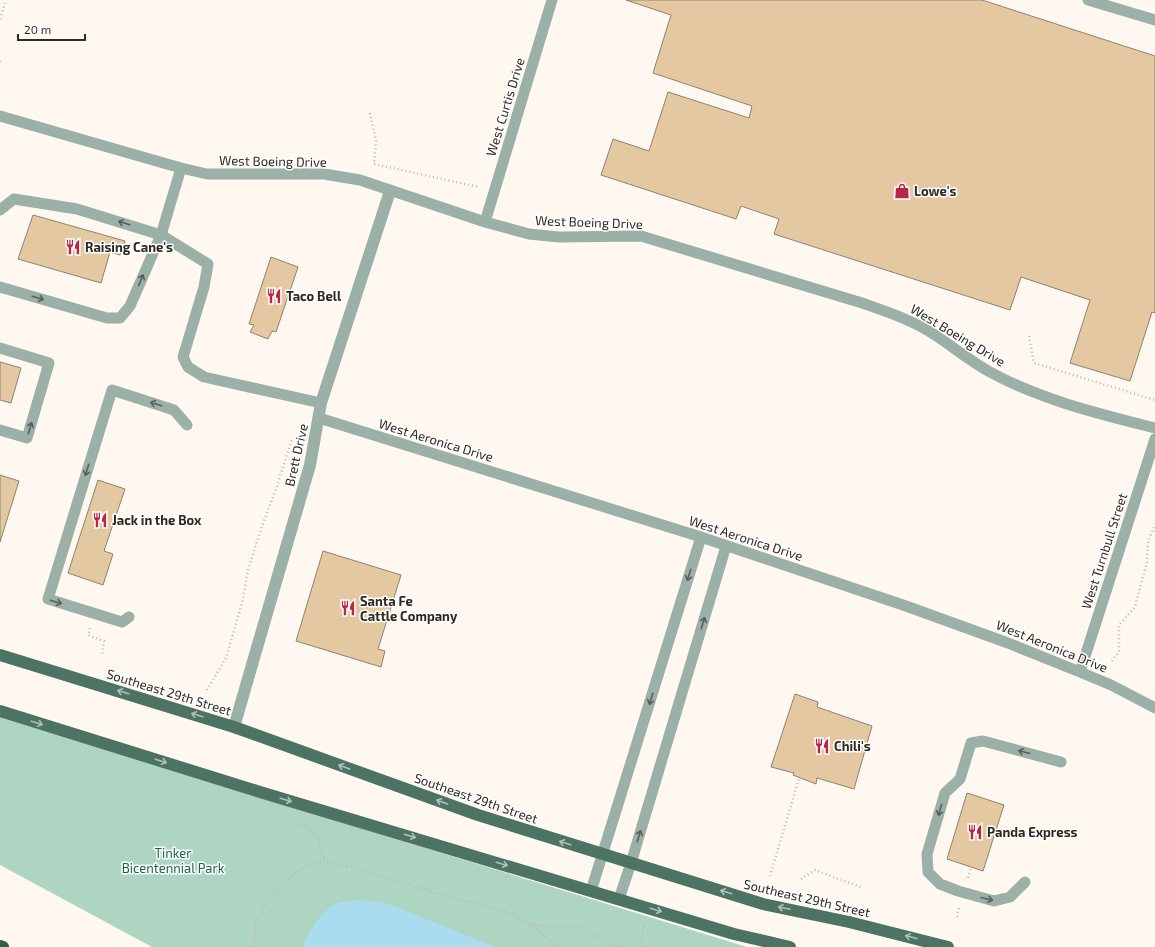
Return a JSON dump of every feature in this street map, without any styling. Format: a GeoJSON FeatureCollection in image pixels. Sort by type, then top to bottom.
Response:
{"type":"FeatureCollection","features":[{"type":"Feature","properties":{"kind":"main road","name":"Southeast 29th Street"},"geometry":{"type":"LineString","coordinates":[[0,655],[234,727],[478,815],[764,904],[849,922],[948,947]]}},
{"type":"Feature","properties":{"kind":"main road"},"geometry":{"type":"LineString","coordinates":[[0,711],[260,792],[734,934],[790,947]]}},
{"type":"Feature","properties":{"kind":"street","name":"Brett Drive"},"geometry":{"type":"LineString","coordinates":[[234,727],[310,465],[321,403],[390,191]]}},
{"type":"Feature","properties":{"kind":"lane","name":"West Curtis Drive"},"geometry":{"type":"LineString","coordinates":[[485,222],[552,0]]}},
{"type":"Feature","properties":{"kind":"lane"},"geometry":{"type":"LineString","coordinates":[[1088,0],[1155,20]]}},
{"type":"Feature","properties":{"kind":"lane","name":"West Boeing Drive"},"geometry":{"type":"LineString","coordinates":[[0,116],[181,168],[207,174],[324,174],[360,180],[485,222],[529,234],[559,237],[640,236],[862,303],[909,320],[933,334],[986,370],[1009,382],[1093,412],[1155,428]]}},
{"type":"Feature","properties":{"kind":"lane"},"geometry":{"type":"LineString","coordinates":[[0,287],[107,318],[120,318],[130,306],[161,235],[181,168]]}},
{"type":"Feature","properties":{"kind":"lane"},"geometry":{"type":"LineString","coordinates":[[0,210],[14,199],[77,209],[161,235],[208,264],[204,286],[183,357],[188,367],[204,377],[321,403]]}},
{"type":"Feature","properties":{"kind":"lane"},"geometry":{"type":"LineString","coordinates":[[0,348],[49,363],[27,438],[0,430]]}},
{"type":"Feature","properties":{"kind":"lane"},"geometry":{"type":"LineString","coordinates":[[129,617],[122,622],[48,599],[112,390],[174,410],[188,425]]}},
{"type":"Feature","properties":{"kind":"lane","name":"West Aeronica Drive"},"geometry":{"type":"LineString","coordinates":[[319,418],[700,537],[906,606],[1008,643],[1080,672],[1111,685],[1155,708]]}},
{"type":"Feature","properties":{"kind":"lane","name":"West Turnbull Street"},"geometry":{"type":"LineString","coordinates":[[1080,672],[1155,439]]}},
{"type":"Feature","properties":{"kind":"lane"},"geometry":{"type":"LineString","coordinates":[[591,891],[700,537]]}},
{"type":"Feature","properties":{"kind":"lane"},"geometry":{"type":"LineString","coordinates":[[619,899],[726,546]]}},
{"type":"Feature","properties":{"kind":"lane"},"geometry":{"type":"LineString","coordinates":[[1025,882],[1010,897],[994,901],[958,891],[940,884],[928,872],[927,854],[945,793],[960,779],[971,744],[983,741],[1061,762]]}},
{"type":"Feature","properties":{"kind":"path"},"geometry":{"type":"LineString","coordinates":[[0,19],[6,0]]}},
{"type":"Feature","properties":{"kind":"path"},"geometry":{"type":"LineString","coordinates":[[0,61],[0,64]]}},
{"type":"Feature","properties":{"kind":"path"},"geometry":{"type":"LineString","coordinates":[[370,113],[376,141],[374,164],[494,190]]}},
{"type":"Feature","properties":{"kind":"path"},"geometry":{"type":"LineString","coordinates":[[1029,336],[1034,363],[1155,400]]}},
{"type":"Feature","properties":{"kind":"path"},"geometry":{"type":"LineString","coordinates":[[207,690],[226,658],[242,602],[248,570],[292,439]]}},
{"type":"Feature","properties":{"kind":"path"},"geometry":{"type":"LineString","coordinates":[[1112,661],[1119,651],[1120,625],[1135,607],[1147,562],[1148,541],[1155,525]]}},
{"type":"Feature","properties":{"kind":"path"},"geometry":{"type":"LineString","coordinates":[[770,876],[799,778]]}},
{"type":"Feature","properties":{"kind":"path"},"geometry":{"type":"LineString","coordinates":[[293,822],[308,827],[316,833],[325,861]]}},
{"type":"Feature","properties":{"kind":"path"},"geometry":{"type":"LineString","coordinates":[[254,947],[255,925],[267,900],[285,881],[307,865],[325,861],[353,867],[436,893],[502,910],[530,924],[559,947]]}},
{"type":"Feature","properties":{"kind":"path"},"geometry":{"type":"LineString","coordinates":[[801,879],[815,870],[863,888]]}},
{"type":"Feature","properties":{"kind":"path"},"geometry":{"type":"LineString","coordinates":[[530,924],[582,928],[609,944],[625,947]]}},
{"type":"Feature","properties":{"kind":"path"},"geometry":{"type":"LineString","coordinates":[[641,947],[644,924]]}},
{"type":"Feature","properties":{"kind":"green space","name":"Tinker Bicentennial Park"},"geometry":{"type":"Polygon","coordinates":[[[0,717],[747,947],[152,947],[0,865],[0,717]]]}},
{"type":"Feature","properties":{"kind":"water"},"geometry":{"type":"Polygon","coordinates":[[[361,900],[389,904],[495,947],[303,947],[316,922],[332,906],[347,901],[361,900]]]}},
{"type":"Feature","properties":{"kind":"building","name":"Lowe's"},"geometry":{"type":"Polygon","coordinates":[[[626,0],[982,0],[1155,56],[1155,313],[1152,312],[1130,381],[1070,363],[1090,300],[1021,277],[1010,310],[774,234],[779,219],[741,206],[736,219],[601,175],[613,139],[649,151],[668,92],[749,118],[752,106],[653,73],[671,15],[626,0]]]}},
{"type":"Feature","properties":{"kind":"building","name":"Raising Cane's"},"geometry":{"type":"Polygon","coordinates":[[[33,215],[125,241],[120,255],[110,252],[101,283],[18,259],[33,215]]]}},
{"type":"Feature","properties":{"kind":"building","name":"Taco Bell"},"geometry":{"type":"Polygon","coordinates":[[[271,257],[298,267],[276,332],[272,331],[268,339],[250,332],[254,325],[249,324],[271,257]]]}},
{"type":"Feature","properties":{"kind":"building"},"geometry":{"type":"Polygon","coordinates":[[[0,362],[21,368],[11,403],[0,400],[0,362]]]}},
{"type":"Feature","properties":{"kind":"building"},"geometry":{"type":"Polygon","coordinates":[[[0,475],[19,481],[0,542],[0,475]]]}},
{"type":"Feature","properties":{"kind":"building","name":"Jack in the Box"},"geometry":{"type":"Polygon","coordinates":[[[98,480],[125,489],[104,551],[113,554],[103,585],[68,573],[98,480]]]}},
{"type":"Feature","properties":{"kind":"building","name":"Santa Fe Cattle Company"},"geometry":{"type":"Polygon","coordinates":[[[323,551],[401,575],[378,649],[385,651],[381,667],[296,641],[323,551]]]}},
{"type":"Feature","properties":{"kind":"building","name":"Chili's"},"geometry":{"type":"Polygon","coordinates":[[[795,694],[818,702],[817,707],[872,726],[854,789],[817,778],[816,784],[793,775],[794,773],[771,767],[795,694]]]}},
{"type":"Feature","properties":{"kind":"building","name":"Panda Express"},"geometry":{"type":"Polygon","coordinates":[[[967,793],[1004,805],[983,871],[947,859],[967,793]]]}},
{"type":"Feature","properties":{"kind":"place","name":"Lowe's"},"geometry":{"type":"Point","coordinates":[902,191]}},
{"type":"Feature","properties":{"kind":"place","name":"Raising Cane's"},"geometry":{"type":"Point","coordinates":[73,247]}},
{"type":"Feature","properties":{"kind":"place","name":"Taco Bell"},"geometry":{"type":"Point","coordinates":[274,296]}},
{"type":"Feature","properties":{"kind":"place","name":"Jack in the Box"},"geometry":{"type":"Point","coordinates":[100,520]}},
{"type":"Feature","properties":{"kind":"place","name":"Santa Fe Cattle Company"},"geometry":{"type":"Point","coordinates":[348,608]}},
{"type":"Feature","properties":{"kind":"place","name":"Chili's"},"geometry":{"type":"Point","coordinates":[822,746]}},
{"type":"Feature","properties":{"kind":"place","name":"Panda Express"},"geometry":{"type":"Point","coordinates":[975,832]}}]}
